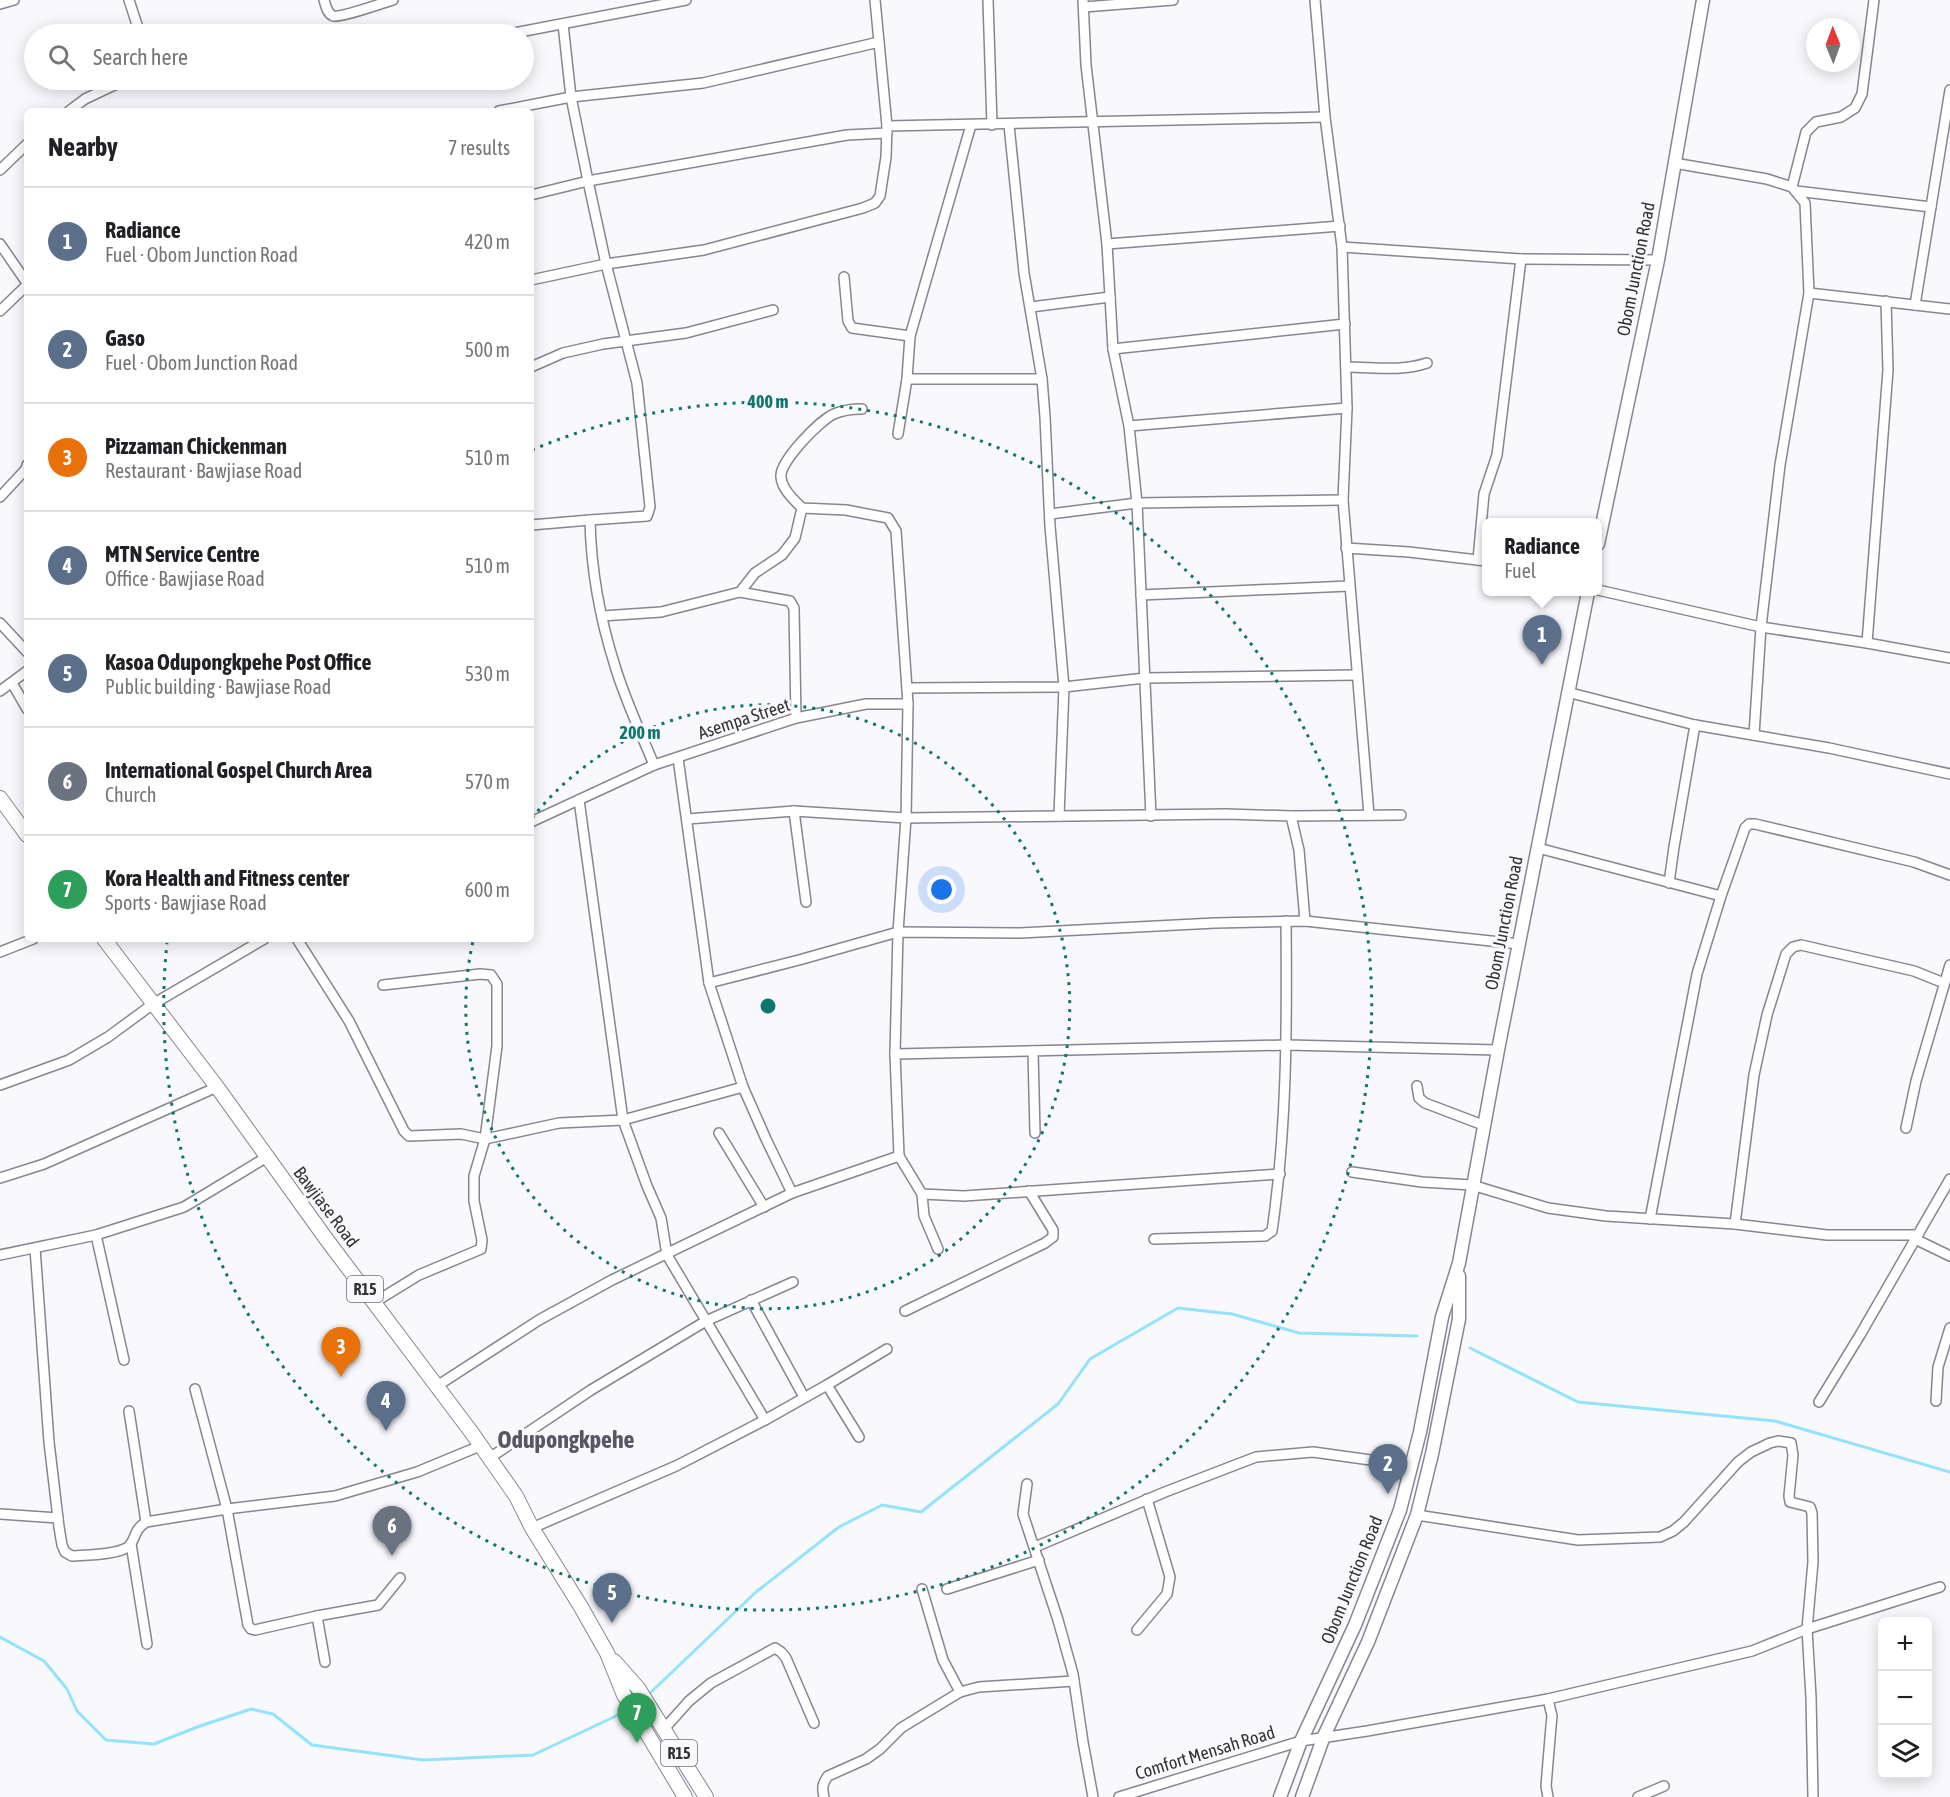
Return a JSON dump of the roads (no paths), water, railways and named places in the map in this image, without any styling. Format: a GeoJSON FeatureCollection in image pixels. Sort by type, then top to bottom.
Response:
{"type":"FeatureCollection","features":[{"type":"Feature","properties":{"kind":"main road","name":"Obom Junction Road"},"geometry":{"type":"LineString","coordinates":[[1602,525],[1658,260],[1703,0]]}},
{"type":"Feature","properties":{"kind":"main road","name":"Obom Junction Road"},"geometry":{"type":"LineString","coordinates":[[1280,1797],[1301,1741],[1355,1625],[1400,1510],[1420,1432],[1442,1317],[1459,1263],[1472,1185],[1587,596]]}},
{"type":"Feature","properties":{"kind":"main road"},"geometry":{"type":"LineString","coordinates":[[0,798],[24,831]]}},
{"type":"Feature","properties":{"kind":"main road","name":"Bawjiase Road"},"geometry":{"type":"LineString","coordinates":[[106,942],[217,1087],[516,1496],[532,1528],[607,1653],[624,1695],[685,1797]]}},
{"type":"Feature","properties":{"kind":"main road","name":"Obom Junction Road"},"geometry":{"type":"LineString","coordinates":[[1302,1797],[1324,1736],[1368,1642],[1417,1515],[1432,1454],[1459,1319],[1459,1263]]}},
{"type":"Feature","properties":{"kind":"main road","name":"Bawjiase Road"},"geometry":{"type":"LineString","coordinates":[[607,1653],[638,1688],[706,1797]]}},
{"type":"Feature","properties":{"kind":"street"},"geometry":{"type":"LineString","coordinates":[[0,4],[14,0]]}},
{"type":"Feature","properties":{"kind":"street"},"geometry":{"type":"LineString","coordinates":[[129,0],[137,24]]}},
{"type":"Feature","properties":{"kind":"street"},"geometry":{"type":"LineString","coordinates":[[324,0],[327,12],[334,16],[393,0]]}},
{"type":"Feature","properties":{"kind":"street"},"geometry":{"type":"LineString","coordinates":[[534,29],[655,3],[686,0]]}},
{"type":"Feature","properties":{"kind":"street"},"geometry":{"type":"LineString","coordinates":[[534,279],[606,264],[704,250],[875,203],[880,196],[886,157],[887,130],[875,0]]}},
{"type":"Feature","properties":{"kind":"street"},"geometry":{"type":"LineString","coordinates":[[988,0],[992,125]]}},
{"type":"Feature","properties":{"kind":"street"},"geometry":{"type":"LineString","coordinates":[[1151,816],[1137,503],[1129,426],[1113,349],[1107,244],[1086,66],[1084,4],[1173,0]]}},
{"type":"Feature","properties":{"kind":"street"},"geometry":{"type":"LineString","coordinates":[[1315,0],[1342,247],[1347,408],[1342,500],[1369,814]]}},
{"type":"Feature","properties":{"kind":"street"},"geometry":{"type":"LineString","coordinates":[[1794,189],[1806,132],[1816,122],[1841,117],[1855,108],[1862,94],[1874,0]]}},
{"type":"Feature","properties":{"kind":"street"},"geometry":{"type":"LineString","coordinates":[[534,525],[639,518],[647,516],[650,507],[637,383],[606,264],[588,181],[572,97],[563,24]]}},
{"type":"Feature","properties":{"kind":"street"},"geometry":{"type":"LineString","coordinates":[[515,108],[572,97],[703,83],[879,42]]}},
{"type":"Feature","properties":{"kind":"street"},"geometry":{"type":"LineString","coordinates":[[73,108],[104,90]]}},
{"type":"Feature","properties":{"kind":"street"},"geometry":{"type":"LineString","coordinates":[[1915,305],[1950,90]]}},
{"type":"Feature","properties":{"kind":"street"},"geometry":{"type":"LineString","coordinates":[[534,194],[588,181],[887,130],[971,125],[1326,117]]}},
{"type":"Feature","properties":{"kind":"street"},"geometry":{"type":"LineString","coordinates":[[898,434],[907,379],[910,336],[971,125]]}},
{"type":"Feature","properties":{"kind":"street"},"geometry":{"type":"LineString","coordinates":[[1009,125],[1024,273],[1042,379],[1064,687],[1059,816]]}},
{"type":"Feature","properties":{"kind":"street"},"geometry":{"type":"LineString","coordinates":[[0,170],[24,147]]}},
{"type":"Feature","properties":{"kind":"street"},"geometry":{"type":"LineString","coordinates":[[1674,163],[1767,179],[1794,189],[1931,207]]}},
{"type":"Feature","properties":{"kind":"street"},"geometry":{"type":"LineString","coordinates":[[1754,735],[1761,627],[1780,465],[1809,292],[1805,202],[1794,189]]}},
{"type":"Feature","properties":{"kind":"street"},"geometry":{"type":"LineString","coordinates":[[1107,244],[1340,226]]}},
{"type":"Feature","properties":{"kind":"street"},"geometry":{"type":"LineString","coordinates":[[0,244],[24,280]]}},
{"type":"Feature","properties":{"kind":"street"},"geometry":{"type":"LineString","coordinates":[[1342,247],[1521,259],[1658,260]]}},
{"type":"Feature","properties":{"kind":"street"},"geometry":{"type":"LineString","coordinates":[[1483,518],[1484,494],[1497,455],[1521,259]]}},
{"type":"Feature","properties":{"kind":"street"},"geometry":{"type":"LineString","coordinates":[[844,277],[848,321],[852,328],[910,336]]}},
{"type":"Feature","properties":{"kind":"street"},"geometry":{"type":"LineString","coordinates":[[0,311],[24,287]]}},
{"type":"Feature","properties":{"kind":"street"},"geometry":{"type":"LineString","coordinates":[[1809,292],[1950,309]]}},
{"type":"Feature","properties":{"kind":"street"},"geometry":{"type":"LineString","coordinates":[[1031,307],[1110,297]]}},
{"type":"Feature","properties":{"kind":"street"},"geometry":{"type":"LineString","coordinates":[[1867,643],[1888,370],[1886,300]]}},
{"type":"Feature","properties":{"kind":"street"},"geometry":{"type":"LineString","coordinates":[[534,366],[563,353],[603,344],[686,333],[773,310]]}},
{"type":"Feature","properties":{"kind":"street"},"geometry":{"type":"LineString","coordinates":[[1113,349],[1345,324]]}},
{"type":"Feature","properties":{"kind":"street"},"geometry":{"type":"LineString","coordinates":[[1346,367],[1400,369],[1427,363]]}},
{"type":"Feature","properties":{"kind":"street"},"geometry":{"type":"LineString","coordinates":[[907,379],[1042,379]]}},
{"type":"Feature","properties":{"kind":"street"},"geometry":{"type":"LineString","coordinates":[[1129,426],[1347,408]]}},
{"type":"Feature","properties":{"kind":"street"},"geometry":{"type":"LineString","coordinates":[[862,409],[845,410],[831,415],[815,428],[787,458],[781,469],[781,479],[788,494],[801,507],[878,515],[888,518],[896,531],[908,704],[906,818],[898,932],[895,1054],[899,1156],[922,1194],[924,1216],[938,1249]]}},
{"type":"Feature","properties":{"kind":"street"},"geometry":{"type":"LineString","coordinates":[[0,497],[24,471]]}},
{"type":"Feature","properties":{"kind":"street"},"geometry":{"type":"LineString","coordinates":[[1050,514],[1137,503],[1342,500]]}},
{"type":"Feature","properties":{"kind":"street"},"geometry":{"type":"LineString","coordinates":[[740,592],[755,573],[782,555],[795,538],[801,507]]}},
{"type":"Feature","properties":{"kind":"street"},"geometry":{"type":"LineString","coordinates":[[590,520],[592,561],[615,668],[654,765]]}},
{"type":"Feature","properties":{"kind":"street"},"geometry":{"type":"LineString","coordinates":[[1346,548],[1482,560]]}},
{"type":"Feature","properties":{"kind":"street"},"geometry":{"type":"LineString","coordinates":[[1141,595],[1349,586]]}},
{"type":"Feature","properties":{"kind":"street"},"geometry":{"type":"LineString","coordinates":[[1602,591],[1761,627],[1950,658]]}},
{"type":"Feature","properties":{"kind":"street"},"geometry":{"type":"LineString","coordinates":[[602,616],[661,612],[740,592],[790,601],[794,608],[796,718]]}},
{"type":"Feature","properties":{"kind":"street"},"geometry":{"type":"LineString","coordinates":[[0,623],[24,649]]}},
{"type":"Feature","properties":{"kind":"street"},"geometry":{"type":"LineString","coordinates":[[0,691],[24,673]]}},
{"type":"Feature","properties":{"kind":"street"},"geometry":{"type":"LineString","coordinates":[[907,688],[1064,687],[1145,678],[1357,675]]}},
{"type":"Feature","properties":{"kind":"street"},"geometry":{"type":"LineString","coordinates":[[12,683],[24,704]]}},
{"type":"Feature","properties":{"kind":"street"},"geometry":{"type":"LineString","coordinates":[[1567,692],[1695,725],[1950,774]]}},
{"type":"Feature","properties":{"kind":"street","name":"Asempa Street"},"geometry":{"type":"LineString","coordinates":[[534,821],[654,765],[796,718],[866,704],[908,704]]}},
{"type":"Feature","properties":{"kind":"street"},"geometry":{"type":"LineString","coordinates":[[1669,883],[1695,725]]}},
{"type":"Feature","properties":{"kind":"street"},"geometry":{"type":"LineString","coordinates":[[678,758],[709,983],[743,1087],[765,1139],[792,1193]]}},
{"type":"Feature","properties":{"kind":"street"},"geometry":{"type":"LineString","coordinates":[[579,800],[623,1120],[661,1218],[667,1255],[765,1420]]}},
{"type":"Feature","properties":{"kind":"street"},"geometry":{"type":"LineString","coordinates":[[687,819],[794,811],[906,818],[1226,814],[1401,815]]}},
{"type":"Feature","properties":{"kind":"street"},"geometry":{"type":"LineString","coordinates":[[794,811],[806,902]]}},
{"type":"Feature","properties":{"kind":"street"},"geometry":{"type":"LineString","coordinates":[[1292,816],[1299,850],[1305,921]]}},
{"type":"Feature","properties":{"kind":"street"},"geometry":{"type":"LineString","coordinates":[[1650,1219],[1697,974],[1745,828],[1749,824],[1755,824],[1914,862],[1950,875]]}},
{"type":"Feature","properties":{"kind":"street"},"geometry":{"type":"LineString","coordinates":[[1538,848],[1721,896]]}},
{"type":"Feature","properties":{"kind":"street"},"geometry":{"type":"LineString","coordinates":[[1154,1239],[1265,1236],[1272,1231],[1280,1174],[1287,1046],[1286,921]]}},
{"type":"Feature","properties":{"kind":"street"},"geometry":{"type":"LineString","coordinates":[[709,983],[898,932],[1020,933],[1305,921],[1519,944]]}},
{"type":"Feature","properties":{"kind":"street"},"geometry":{"type":"LineString","coordinates":[[0,952],[25,942]]}},
{"type":"Feature","properties":{"kind":"street"},"geometry":{"type":"LineString","coordinates":[[0,1085],[69,1060],[108,1038],[153,1004],[259,942]]}},
{"type":"Feature","properties":{"kind":"street"},"geometry":{"type":"LineString","coordinates":[[299,942],[349,1021],[404,1131],[409,1136],[461,1134],[484,1139],[559,1123],[623,1120],[743,1087]]}},
{"type":"Feature","properties":{"kind":"street"},"geometry":{"type":"LineString","coordinates":[[1735,1224],[1754,1075],[1767,1015],[1786,954],[1793,947],[1801,945],[1914,971],[1944,983]]}},
{"type":"Feature","properties":{"kind":"street"},"geometry":{"type":"LineString","coordinates":[[1906,1128],[1916,1081],[1950,964]]}},
{"type":"Feature","properties":{"kind":"street"},"geometry":{"type":"LineString","coordinates":[[375,1302],[419,1275],[481,1249],[482,1240],[474,1202],[474,1176],[484,1139],[498,1046],[496,984],[490,975],[480,974],[383,985]]}},
{"type":"Feature","properties":{"kind":"street"},"geometry":{"type":"LineString","coordinates":[[895,1054],[1287,1046],[1498,1050]]}},
{"type":"Feature","properties":{"kind":"street"},"geometry":{"type":"LineString","coordinates":[[1033,1051],[1035,1133]]}},
{"type":"Feature","properties":{"kind":"street"},"geometry":{"type":"LineString","coordinates":[[1417,1086],[1419,1098],[1425,1103],[1484,1125]]}},
{"type":"Feature","properties":{"kind":"street"},"geometry":{"type":"LineString","coordinates":[[0,1179],[44,1164],[217,1087]]}},
{"type":"Feature","properties":{"kind":"street"},"geometry":{"type":"LineString","coordinates":[[719,1133],[764,1207]]}},
{"type":"Feature","properties":{"kind":"street"},"geometry":{"type":"LineString","coordinates":[[437,1386],[539,1320],[612,1280],[792,1193],[899,1156]]}},
{"type":"Feature","properties":{"kind":"street"},"geometry":{"type":"LineString","coordinates":[[0,1255],[96,1235],[184,1207],[267,1157]]}},
{"type":"Feature","properties":{"kind":"street"},"geometry":{"type":"LineString","coordinates":[[1352,1172],[1422,1182],[1472,1185],[1548,1208],[1606,1216],[1735,1224],[1827,1235],[1917,1237],[1950,1256]]}},
{"type":"Feature","properties":{"kind":"street"},"geometry":{"type":"LineString","coordinates":[[922,1194],[964,1196],[1280,1174]]}},
{"type":"Feature","properties":{"kind":"street"},"geometry":{"type":"LineString","coordinates":[[1819,1402],[1950,1179]]}},
{"type":"Feature","properties":{"kind":"street"},"geometry":{"type":"LineString","coordinates":[[905,1311],[1046,1243],[1053,1237],[1053,1230],[1029,1191]]}},
{"type":"Feature","properties":{"kind":"street"},"geometry":{"type":"LineString","coordinates":[[96,1235],[124,1360]]}},
{"type":"Feature","properties":{"kind":"street"},"geometry":{"type":"LineString","coordinates":[[35,1248],[49,1442],[58,1518],[62,1545],[65,1552],[72,1556],[124,1551],[131,1544],[137,1528],[146,1522],[227,1509],[335,1496],[417,1472],[480,1446]]}},
{"type":"Feature","properties":{"kind":"street"},"geometry":{"type":"LineString","coordinates":[[488,1459],[591,1390],[706,1321],[793,1282]]}},
{"type":"Feature","properties":{"kind":"street"},"geometry":{"type":"LineString","coordinates":[[751,1300],[804,1397]]}},
{"type":"Feature","properties":{"kind":"street"},"geometry":{"type":"LineString","coordinates":[[1936,1401],[1938,1367],[1950,1328]]}},
{"type":"Feature","properties":{"kind":"street"},"geometry":{"type":"LineString","coordinates":[[532,1528],[676,1466],[765,1420],[888,1349]]}},
{"type":"Feature","properties":{"kind":"street"},"geometry":{"type":"LineString","coordinates":[[827,1385],[859,1437]]}},
{"type":"Feature","properties":{"kind":"street"},"geometry":{"type":"LineString","coordinates":[[195,1389],[227,1509],[248,1625],[251,1629],[378,1605],[400,1578]]}},
{"type":"Feature","properties":{"kind":"street"},"geometry":{"type":"LineString","coordinates":[[129,1411],[146,1522]]}},
{"type":"Feature","properties":{"kind":"street"},"geometry":{"type":"LineString","coordinates":[[1417,1515],[1578,1540],[1660,1537],[1673,1531],[1684,1522],[1737,1462],[1761,1446],[1778,1441],[1791,1443],[1790,1502],[1810,1507],[1812,1513],[1813,1562],[1807,1629],[1813,1797]]}},
{"type":"Feature","properties":{"kind":"street"},"geometry":{"type":"LineString","coordinates":[[1035,1547],[1256,1457],[1313,1452],[1385,1462]]}},
{"type":"Feature","properties":{"kind":"street"},"geometry":{"type":"LineString","coordinates":[[1027,1484],[1023,1514],[1040,1560],[1074,1681],[1093,1797]]}},
{"type":"Feature","properties":{"kind":"street"},"geometry":{"type":"LineString","coordinates":[[1137,1630],[1167,1594],[1170,1577],[1148,1500]]}},
{"type":"Feature","properties":{"kind":"street"},"geometry":{"type":"LineString","coordinates":[[0,1514],[58,1518]]}},
{"type":"Feature","properties":{"kind":"street"},"geometry":{"type":"LineString","coordinates":[[131,1544],[147,1644]]}},
{"type":"Feature","properties":{"kind":"street"},"geometry":{"type":"LineString","coordinates":[[947,1589],[1040,1560]]}},
{"type":"Feature","properties":{"kind":"street","name":"Comfort Mensah Road"},"geometry":{"type":"LineString","coordinates":[[1119,1797],[1301,1741],[1548,1699],[1752,1651],[1807,1629],[1940,1587]]}},
{"type":"Feature","properties":{"kind":"street"},"geometry":{"type":"LineString","coordinates":[[922,1589],[943,1660],[960,1692]]}},
{"type":"Feature","properties":{"kind":"street"},"geometry":{"type":"LineString","coordinates":[[317,1616],[325,1662]]}},
{"type":"Feature","properties":{"kind":"street"},"geometry":{"type":"LineString","coordinates":[[664,1729],[689,1701],[711,1683],[775,1648],[786,1658],[814,1723]]}},
{"type":"Feature","properties":{"kind":"street"},"geometry":{"type":"LineString","coordinates":[[824,1797],[822,1787],[828,1776],[866,1759],[902,1728],[960,1692],[979,1687],[1074,1681]]}},
{"type":"Feature","properties":{"kind":"street"},"geometry":{"type":"LineString","coordinates":[[1548,1699],[1551,1716],[1546,1780],[1548,1797]]}},
{"type":"Feature","properties":{"kind":"street"},"geometry":{"type":"LineString","coordinates":[[1638,1797],[1664,1786]]}},
{"type":"Feature","properties":{"kind":"waterway"},"geometry":{"type":"LineString","coordinates":[[648,1695],[756,1592],[839,1527],[882,1505],[921,1512],[1058,1404],[1090,1359],[1178,1308],[1232,1314],[1299,1333],[1417,1336]]}},
{"type":"Feature","properties":{"kind":"waterway"},"geometry":{"type":"LineString","coordinates":[[1470,1348],[1578,1402],[1775,1421],[1950,1472]]}},
{"type":"Feature","properties":{"kind":"waterway"},"geometry":{"type":"LineString","coordinates":[[0,1637],[44,1661],[67,1689],[77,1711],[106,1740],[154,1744],[251,1709],[273,1714],[312,1745],[423,1760],[533,1755],[627,1709]]}},
{"type":"Feature","properties":{"kind":"place","name":"Radiance"},"geometry":{"type":"Point","coordinates":[1542,665]}},
{"type":"Feature","properties":{"kind":"place","name":"Pizzaman Chickenman"},"geometry":{"type":"Point","coordinates":[341,1377]}},
{"type":"Feature","properties":{"kind":"place","name":"MTN Service Centre"},"geometry":{"type":"Point","coordinates":[386,1431]}},
{"type":"Feature","properties":{"kind":"place","name":"Gaso"},"geometry":{"type":"Point","coordinates":[1388,1494]}},
{"type":"Feature","properties":{"kind":"place","name":"International Gospel Church Area"},"geometry":{"type":"Point","coordinates":[392,1556]}},
{"type":"Feature","properties":{"kind":"place","name":"Kasoa Odupongkpehe Post Office"},"geometry":{"type":"Point","coordinates":[612,1623]}},
{"type":"Feature","properties":{"kind":"place","name":"Kora Health and Fitness center"},"geometry":{"type":"Point","coordinates":[637,1743]}},
{"type":"Feature","properties":{"kind":"district","name":"Odupongkpehe"},"geometry":{"type":"Point","coordinates":[566,1440]}}]}
